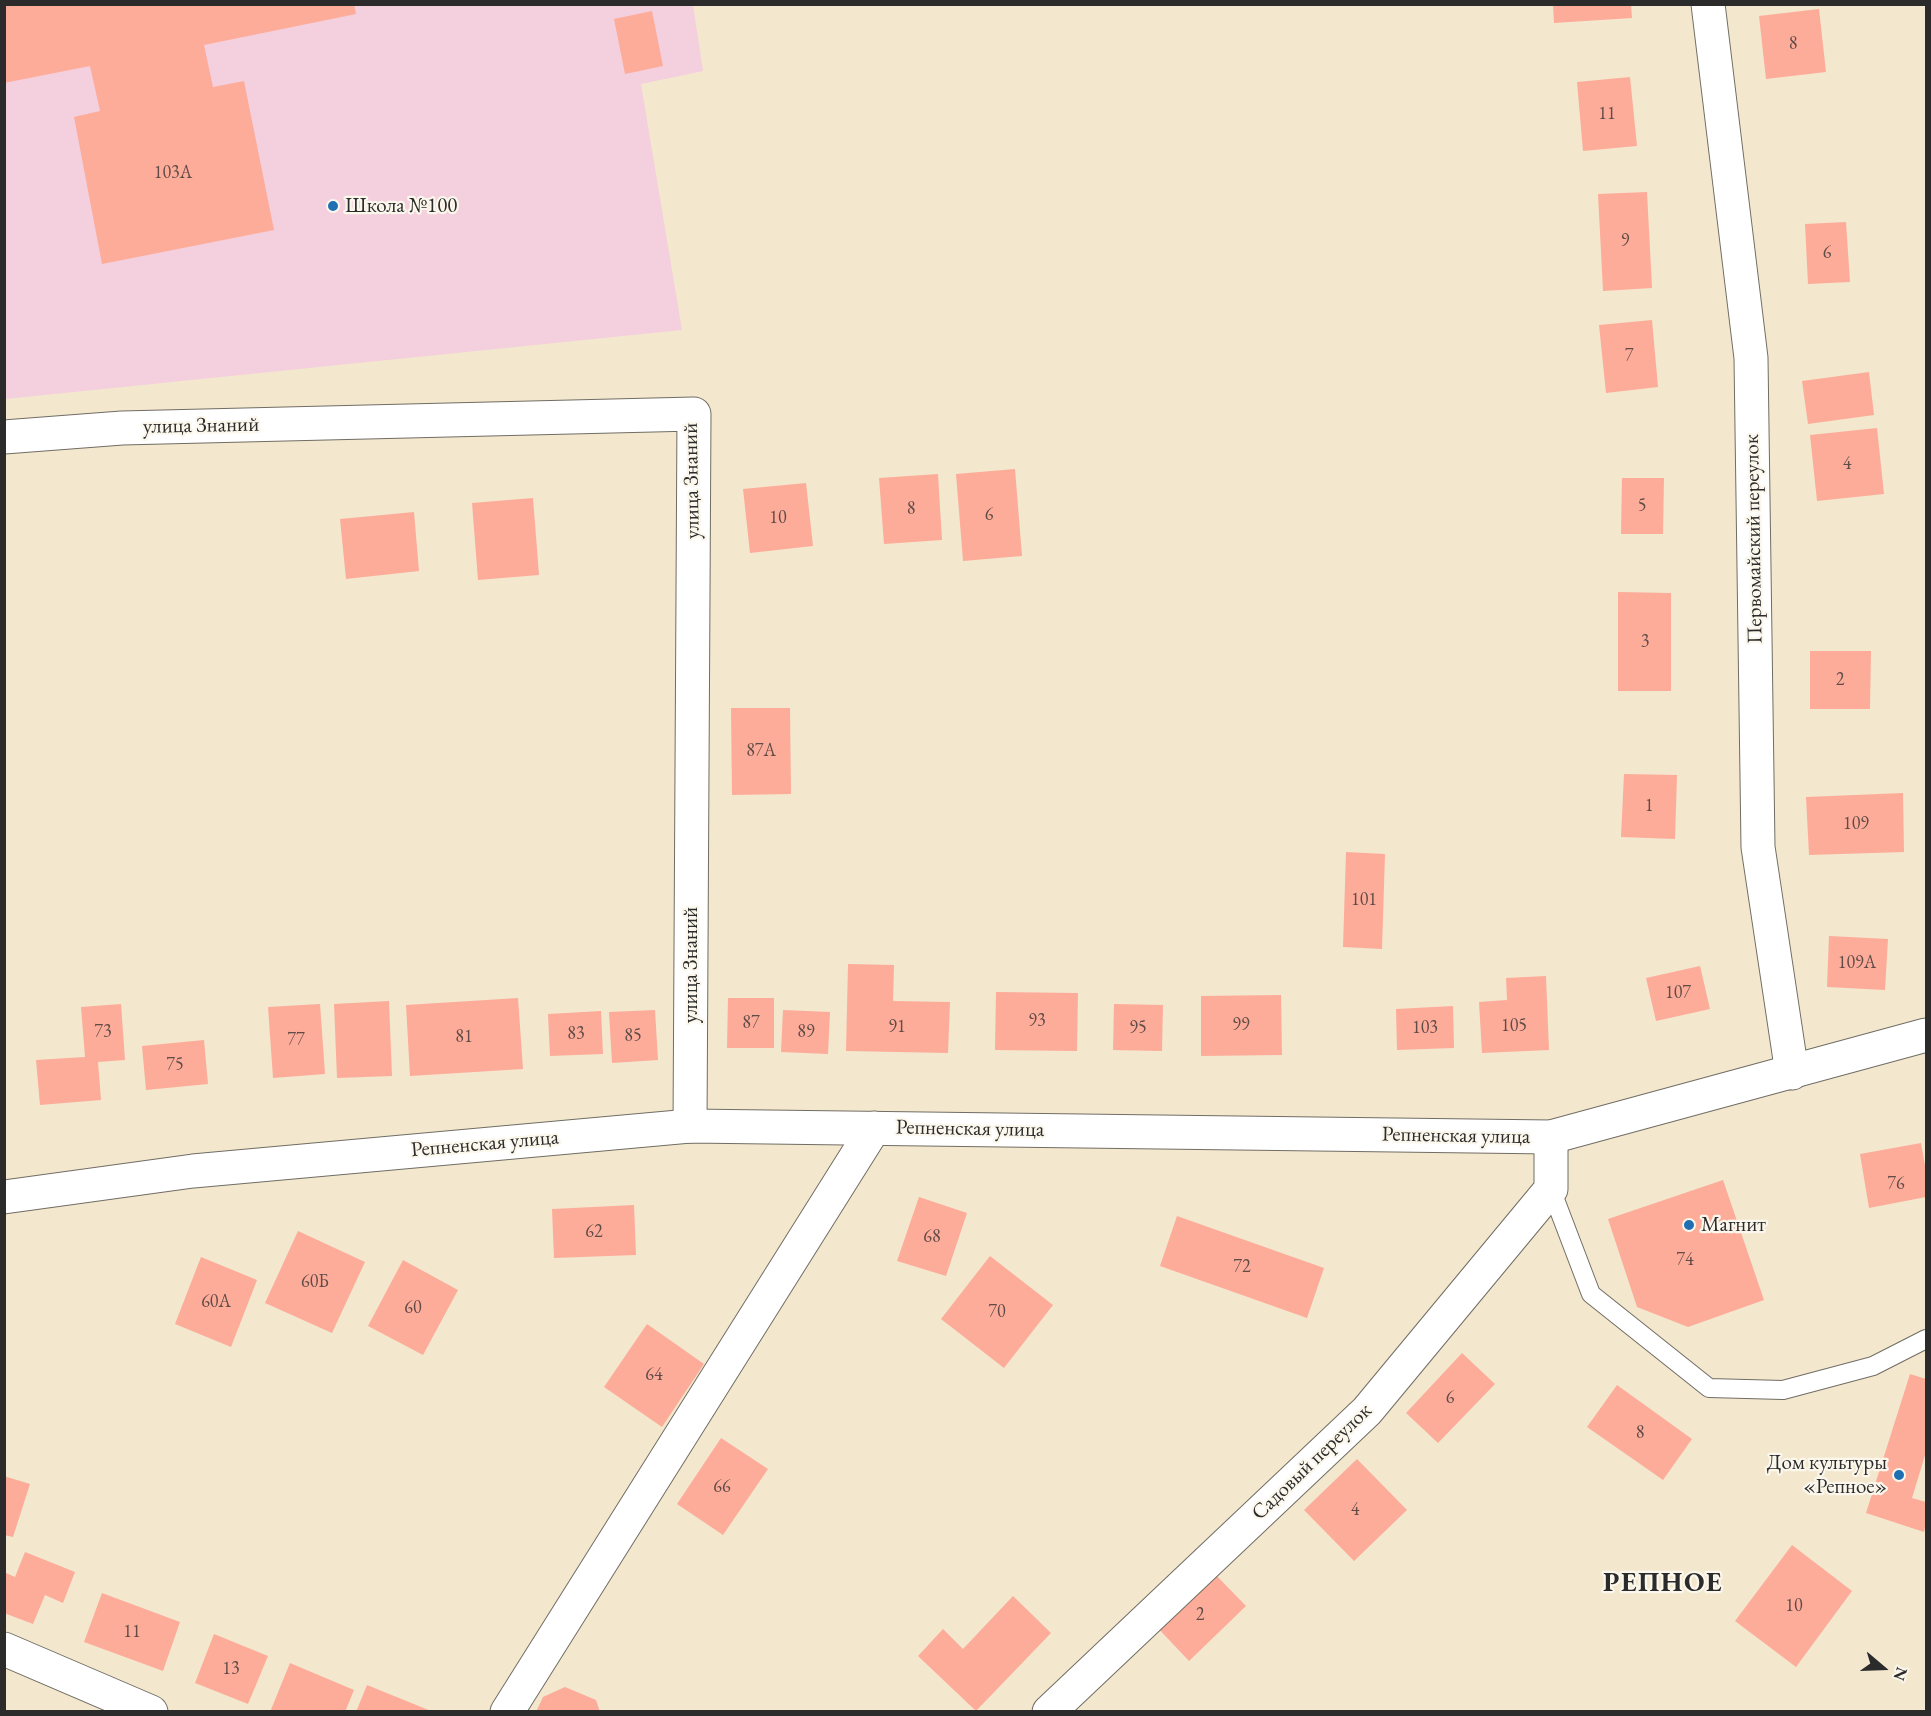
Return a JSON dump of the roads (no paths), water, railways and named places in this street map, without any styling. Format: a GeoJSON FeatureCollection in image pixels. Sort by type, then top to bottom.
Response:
{"type":"FeatureCollection","features":[{"type":"Feature","properties":{"kind":"street","name":"Первомайский переулок"},"geometry":{"type":"LineString","coordinates":[[1708,4],[1751,358],[1758,847],[1792,1073]]}},
{"type":"Feature","properties":{"kind":"street","name":"улица Знаний"},"geometry":{"type":"LineString","coordinates":[[4,437],[122,428],[694,414],[690,1126]]}},
{"type":"Feature","properties":{"kind":"street","name":"Репненская улица"},"geometry":{"type":"LineString","coordinates":[[4,1197],[193,1171],[690,1126],[1551,1137],[1926,1035]]}},
{"type":"Feature","properties":{"kind":"street"},"geometry":{"type":"LineString","coordinates":[[507,1712],[874,1128]]}},
{"type":"Feature","properties":{"kind":"street"},"geometry":{"type":"LineString","coordinates":[[1551,1137],[1551,1189]]}},
{"type":"Feature","properties":{"kind":"street","name":"Садовый переулок"},"geometry":{"type":"LineString","coordinates":[[1048,1712],[1367,1411],[1551,1189]]}},
{"type":"Feature","properties":{"kind":"street"},"geometry":{"type":"LineString","coordinates":[[4,1649],[151,1712]]}},
{"type":"Feature","properties":{"kind":"lane"},"geometry":{"type":"LineString","coordinates":[[1551,1189],[1591,1294],[1709,1388],[1783,1390],[1873,1366],[1926,1339]]}},
{"type":"Feature","properties":{"kind":"place","name":"Школа №100"},"geometry":{"type":"Point","coordinates":[333,206]}},
{"type":"Feature","properties":{"kind":"place","name":"Магнит"},"geometry":{"type":"Point","coordinates":[1689,1225]}},
{"type":"Feature","properties":{"kind":"place","name":"Дом культуры «Репное»"},"geometry":{"type":"Point","coordinates":[1899,1475]}},
{"type":"Feature","properties":{"kind":"district","name":"РЕПНОЕ"},"geometry":{"type":"Point","coordinates":[1663,1584]}}]}
